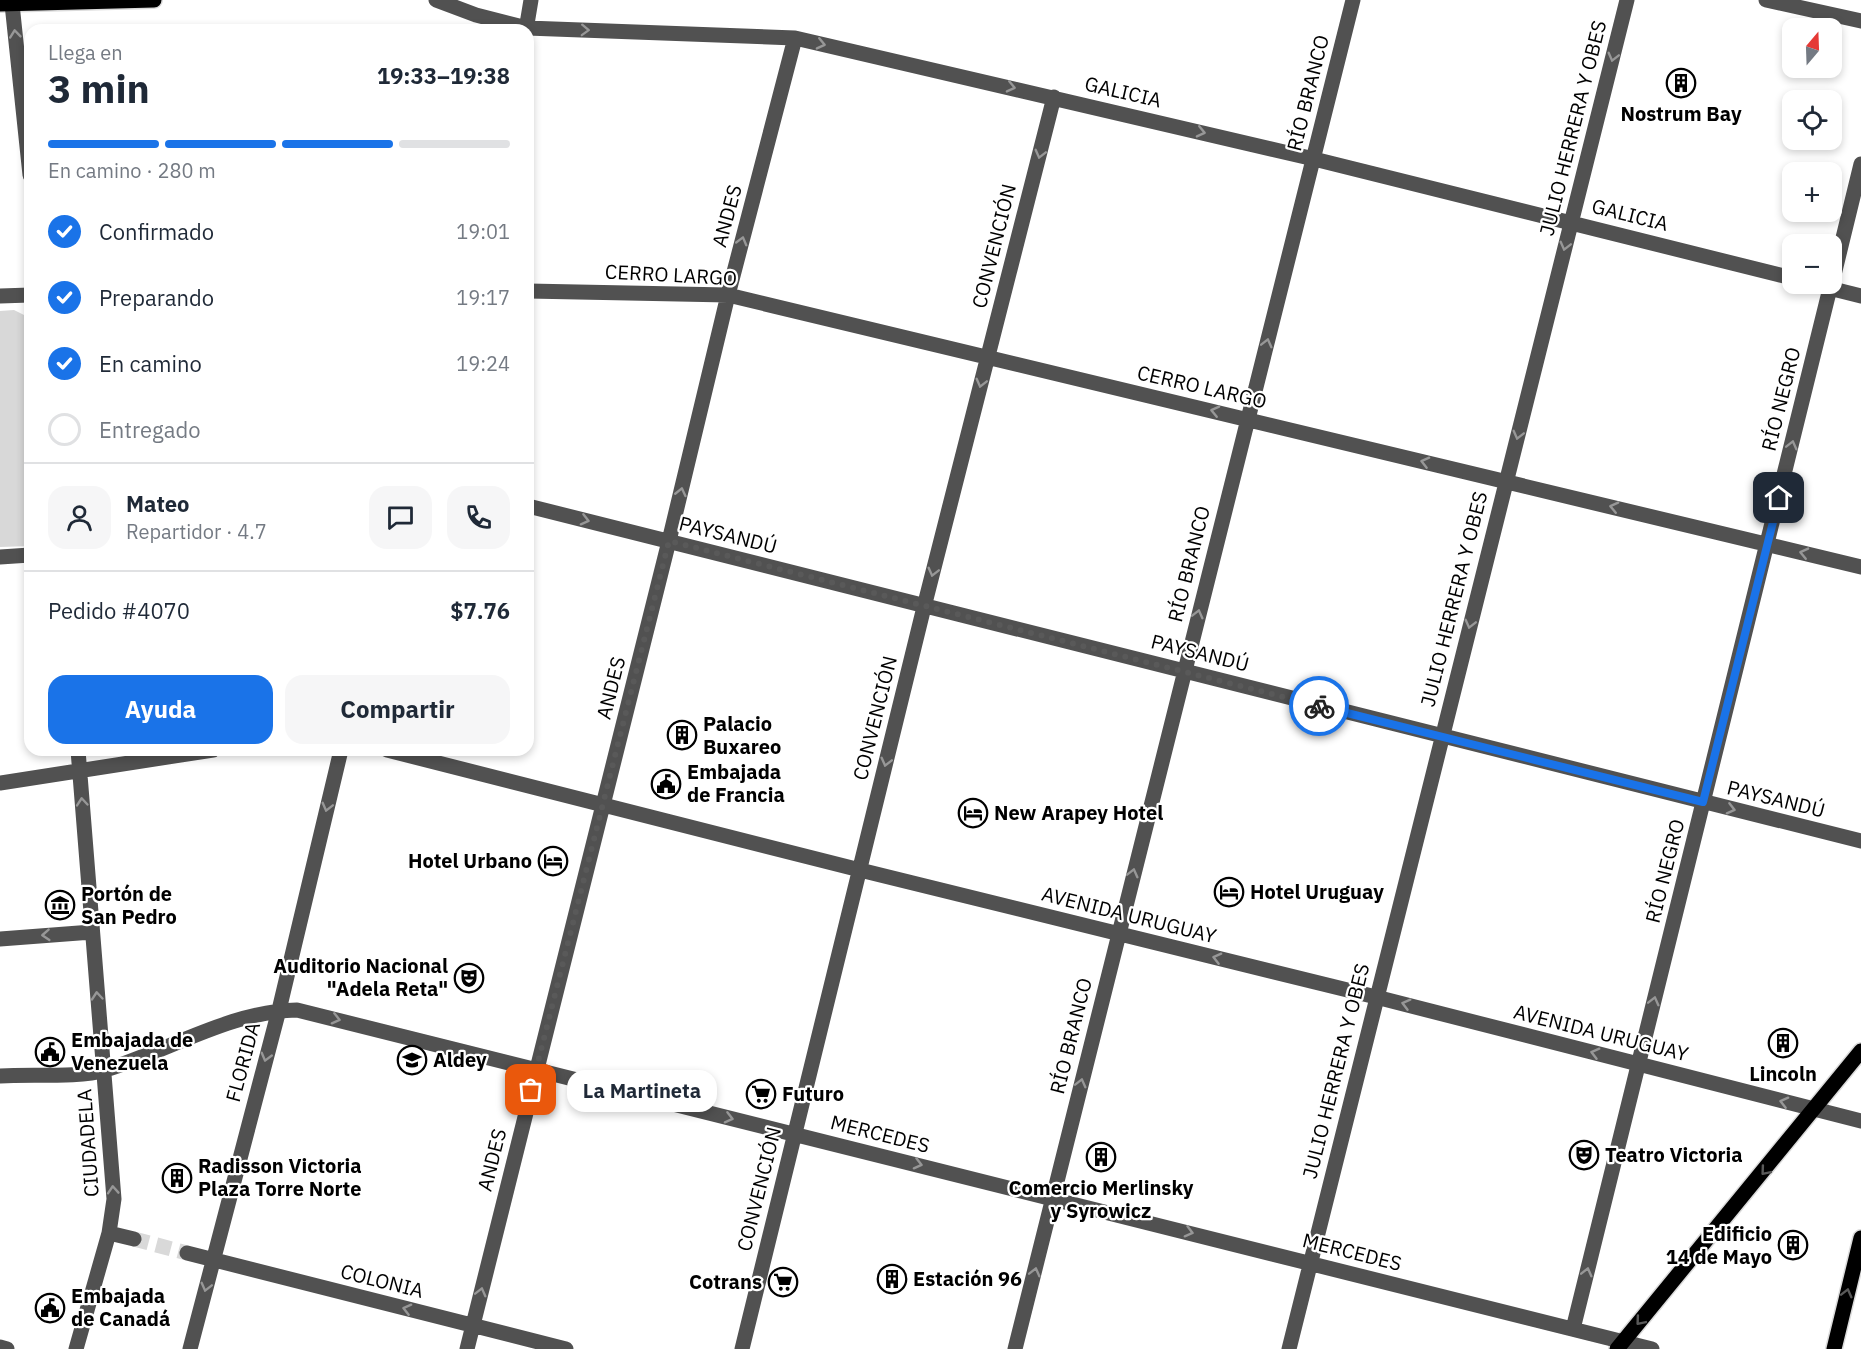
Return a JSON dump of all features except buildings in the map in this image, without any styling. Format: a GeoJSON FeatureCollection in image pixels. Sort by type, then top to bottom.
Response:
{"type":"FeatureCollection","features":[{"type":"Feature","properties":{"kind":"main road"},"geometry":{"type":"LineString","coordinates":[[6,4],[154,0]]}},
{"type":"Feature","properties":{"kind":"main road"},"geometry":{"type":"LineString","coordinates":[[1620,1346],[1861,1051]]}},
{"type":"Feature","properties":{"kind":"main road"},"geometry":{"type":"LineString","coordinates":[[1834,1349],[1861,1238]]}},
{"type":"Feature","properties":{"kind":"street","name":"GALICIA"},"geometry":{"type":"LineString","coordinates":[[436,0],[508,24]]}},
{"type":"Feature","properties":{"kind":"street"},"geometry":{"type":"LineString","coordinates":[[527,24],[531,0]]}},
{"type":"Feature","properties":{"kind":"street","name":"RÍO BRANCO"},"geometry":{"type":"LineString","coordinates":[[1016,1349],[1353,0]]}},
{"type":"Feature","properties":{"kind":"street","name":"JULIO HERRERA Y OBES"},"geometry":{"type":"LineString","coordinates":[[1288,1349],[1627,0]]}},
{"type":"Feature","properties":{"kind":"street"},"geometry":{"type":"LineString","coordinates":[[1766,0],[1861,21]]}},
{"type":"Feature","properties":{"kind":"street"},"geometry":{"type":"LineString","coordinates":[[6,4],[24,133]]}},
{"type":"Feature","properties":{"kind":"street","name":"GALICIA"},"geometry":{"type":"LineString","coordinates":[[534,29],[795,38],[1314,159],[1782,275]]}},
{"type":"Feature","properties":{"kind":"street","name":"ANDES"},"geometry":{"type":"LineString","coordinates":[[467,1349],[669,541],[728,295],[795,38]]}},
{"type":"Feature","properties":{"kind":"street","name":"CONVENCIÓN"},"geometry":{"type":"LineString","coordinates":[[742,1349],[924,607],[1054,97]]}},
{"type":"Feature","properties":{"kind":"street","name":"RÍO NEGRO"},"geometry":{"type":"LineString","coordinates":[[1842,241],[1861,164]]}},
{"type":"Feature","properties":{"kind":"street"},"geometry":{"type":"LineString","coordinates":[[1842,289],[1861,296]]}},
{"type":"Feature","properties":{"kind":"street","name":"CERRO LARGO"},"geometry":{"type":"LineString","coordinates":[[534,291],[728,295],[1861,567]]}},
{"type":"Feature","properties":{"kind":"street","name":"RÍO NEGRO"},"geometry":{"type":"LineString","coordinates":[[1573,1329],[1829,294]]}},
{"type":"Feature","properties":{"kind":"street"},"geometry":{"type":"LineString","coordinates":[[0,296],[24,296]]}},
{"type":"Feature","properties":{"kind":"street","name":"PAYSANDÚ"},"geometry":{"type":"LineString","coordinates":[[534,507],[1861,841]]}},
{"type":"Feature","properties":{"kind":"street"},"geometry":{"type":"LineString","coordinates":[[0,557],[24,555]]}},
{"type":"Feature","properties":{"kind":"street","name":"CIUDADELA"},"geometry":{"type":"LineString","coordinates":[[76,1349],[109,1233],[114,1199],[78,756]]}},
{"type":"Feature","properties":{"kind":"street"},"geometry":{"type":"LineString","coordinates":[[0,783],[173,756]]}},
{"type":"Feature","properties":{"kind":"street","name":"FLORIDA"},"geometry":{"type":"LineString","coordinates":[[190,1349],[279,1010],[340,756]]}},
{"type":"Feature","properties":{"kind":"street","name":"AVENIDA URUGUAY"},"geometry":{"type":"LineString","coordinates":[[410,756],[603,806],[1376,997],[1861,1121]]}},
{"type":"Feature","properties":{"kind":"street"},"geometry":{"type":"LineString","coordinates":[[0,939],[92,932]]}},
{"type":"Feature","properties":{"kind":"street","name":"MERCEDES"},"geometry":{"type":"LineString","coordinates":[[0,1076],[103,1071],[228,1024],[279,1010],[297,1010],[1054,1197],[1573,1329],[1620,1346],[1652,1349]]}},
{"type":"Feature","properties":{"kind":"street"},"geometry":{"type":"LineString","coordinates":[[109,1233],[134,1239]]}},
{"type":"Feature","properties":{"kind":"street","name":"COLONIA"},"geometry":{"type":"LineString","coordinates":[[187,1253],[566,1349]]}},
{"type":"Feature","properties":{"kind":"street"},"geometry":{"type":"LineString","coordinates":[[0,1347],[7,1349]]}},
{"type":"Feature","properties":{"kind":"shaded area"},"geometry":{"type":"Polygon","coordinates":[[[14,310],[24,315],[24,546],[0,547],[0,311],[14,310]]]}},
{"type":"Feature","properties":{"kind":"tunnel"},"geometry":{"type":"LineString","coordinates":[[134,1239],[187,1253]]}},
{"type":"Feature","properties":{"kind":"way so far"},"geometry":{"type":"LineString","coordinates":[[531,1090],[669,541],[1319,706]]}},
{"type":"Feature","properties":{"kind":"place","name":"Nostrum Bay"},"geometry":{"type":"Point","coordinates":[1681,83]}},
{"type":"Feature","properties":{"kind":"place","name":"Palacio Buxareo"},"geometry":{"type":"Point","coordinates":[682,735]}},
{"type":"Feature","properties":{"kind":"place","name":"Embajada de Francia"},"geometry":{"type":"Point","coordinates":[666,784]}},
{"type":"Feature","properties":{"kind":"place","name":"New Arapey Hotel"},"geometry":{"type":"Point","coordinates":[973,813]}},
{"type":"Feature","properties":{"kind":"place","name":"Hotel Urbano"},"geometry":{"type":"Point","coordinates":[553,861]}},
{"type":"Feature","properties":{"kind":"place","name":"Hotel Uruguay"},"geometry":{"type":"Point","coordinates":[1229,892]}},
{"type":"Feature","properties":{"kind":"place","name":"Portón de San Pedro"},"geometry":{"type":"Point","coordinates":[60,905]}},
{"type":"Feature","properties":{"kind":"place","name":"Auditorio Nacional \"Adela Reta\""},"geometry":{"type":"Point","coordinates":[469,978]}},
{"type":"Feature","properties":{"kind":"place","name":"Lincoln"},"geometry":{"type":"Point","coordinates":[1783,1043]}},
{"type":"Feature","properties":{"kind":"place","name":"Embajada de Venezuela"},"geometry":{"type":"Point","coordinates":[50,1052]}},
{"type":"Feature","properties":{"kind":"place","name":"Aldey"},"geometry":{"type":"Point","coordinates":[412,1060]}},
{"type":"Feature","properties":{"kind":"place","name":"La Martineta"},"geometry":{"type":"Point","coordinates":[531,1090]}},
{"type":"Feature","properties":{"kind":"place","name":"Futuro"},"geometry":{"type":"Point","coordinates":[761,1094]}},
{"type":"Feature","properties":{"kind":"place","name":"Teatro Victoria"},"geometry":{"type":"Point","coordinates":[1584,1155]}},
{"type":"Feature","properties":{"kind":"place","name":"Comercio Merlinsky y Syrowicz"},"geometry":{"type":"Point","coordinates":[1101,1157]}},
{"type":"Feature","properties":{"kind":"place","name":"Radisson Victoria Plaza Torre Norte"},"geometry":{"type":"Point","coordinates":[177,1178]}},
{"type":"Feature","properties":{"kind":"place","name":"Edificio 14 de Mayo"},"geometry":{"type":"Point","coordinates":[1793,1245]}},
{"type":"Feature","properties":{"kind":"place","name":"Estación 96"},"geometry":{"type":"Point","coordinates":[892,1279]}},
{"type":"Feature","properties":{"kind":"place","name":"Cotrans"},"geometry":{"type":"Point","coordinates":[783,1282]}},
{"type":"Feature","properties":{"kind":"place","name":"Embajada de Canadá"},"geometry":{"type":"Point","coordinates":[50,1308]}},
{"type":"Feature","properties":{"kind":"route"},"geometry":{"type":"LineString","coordinates":[[1319,706],[1703,802],[1779,498]]}}]}
